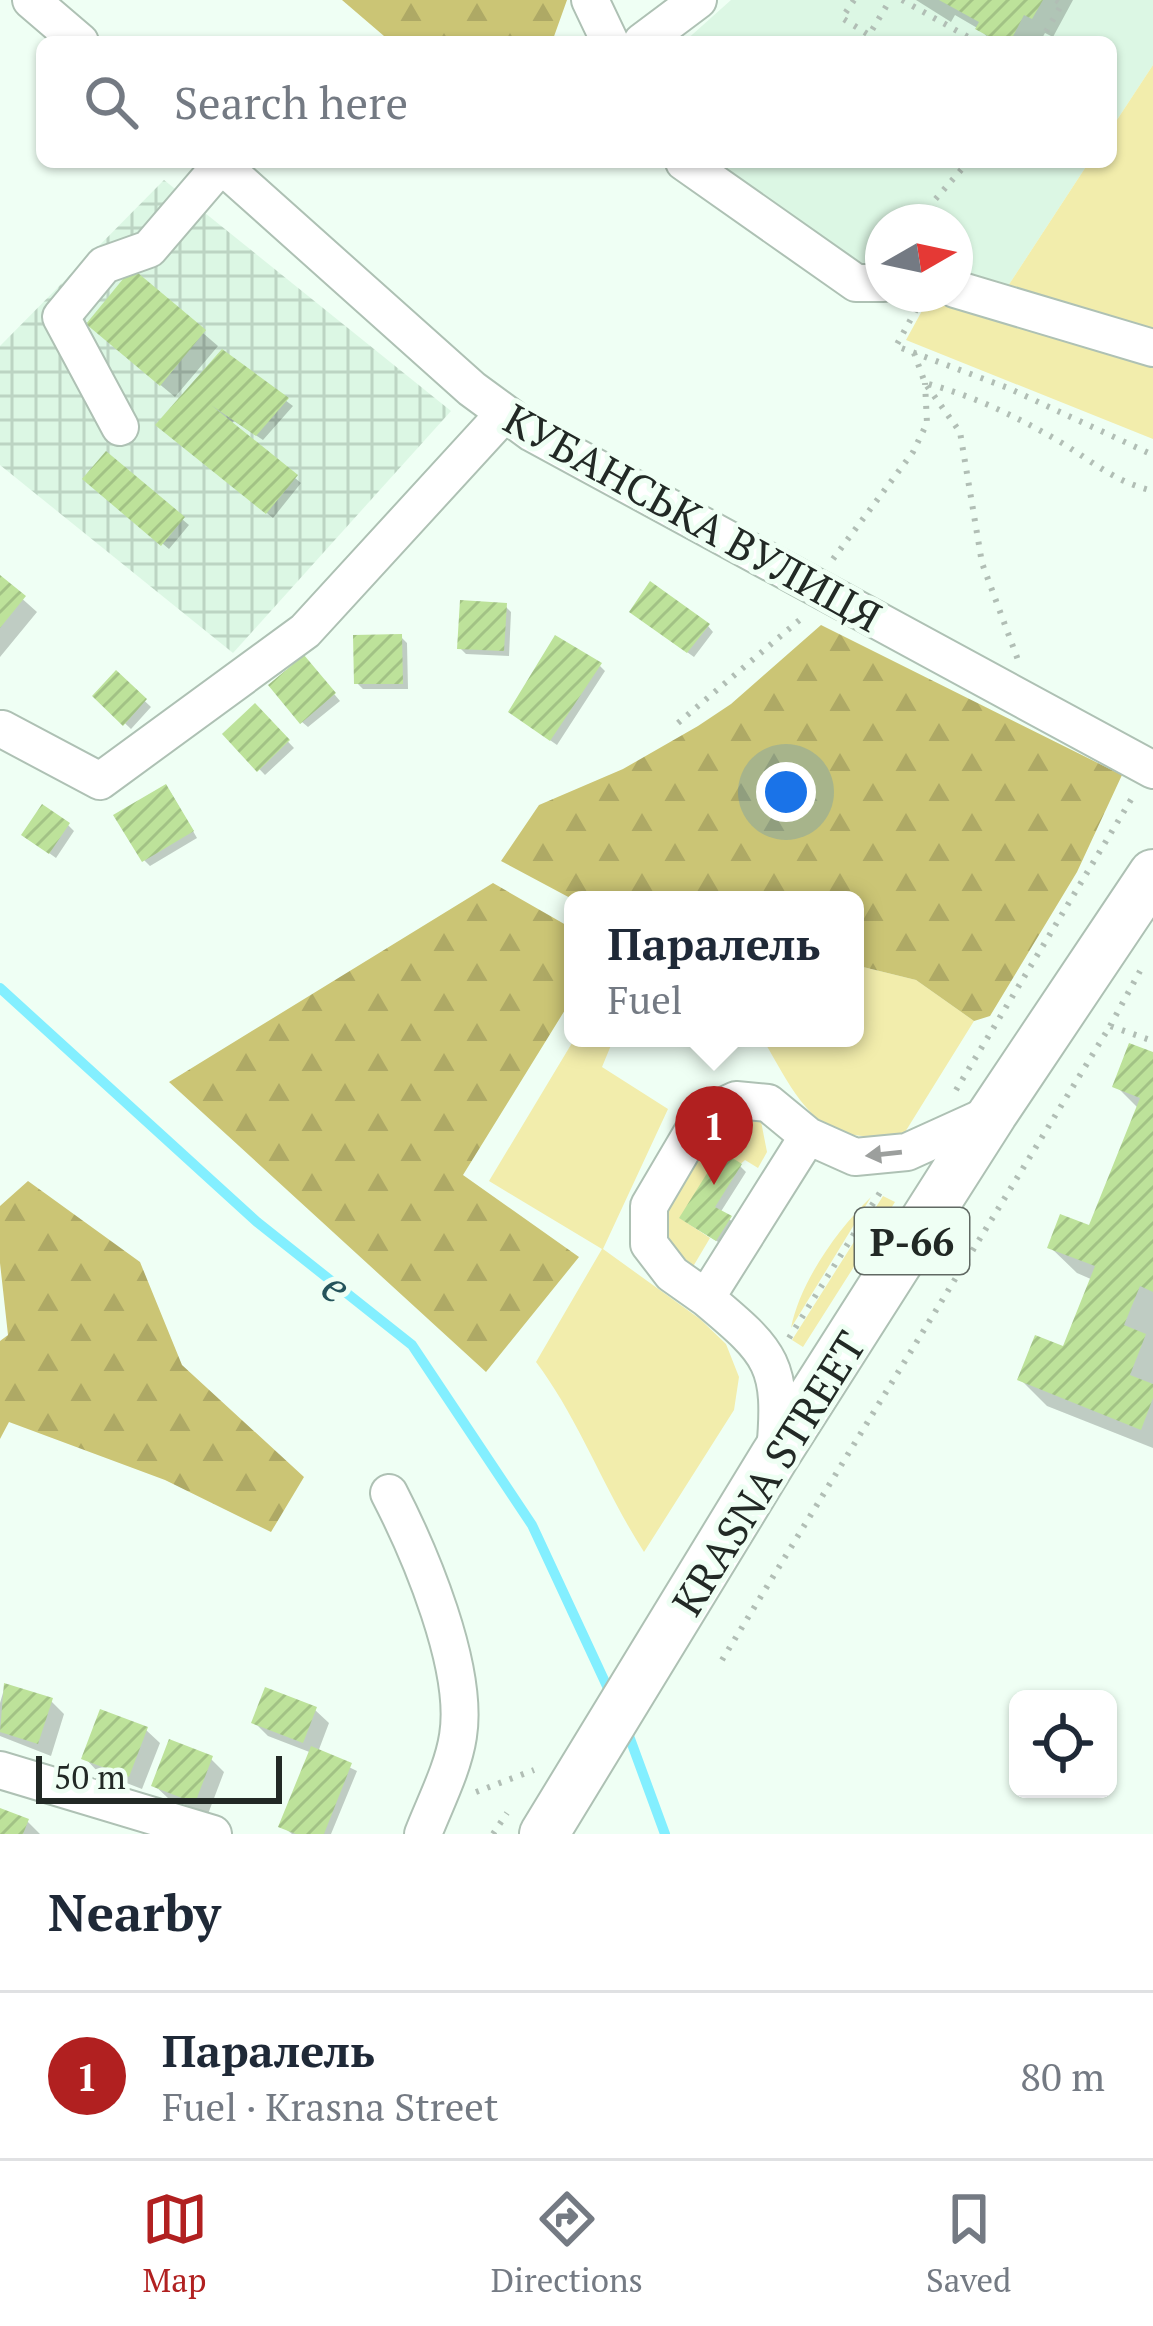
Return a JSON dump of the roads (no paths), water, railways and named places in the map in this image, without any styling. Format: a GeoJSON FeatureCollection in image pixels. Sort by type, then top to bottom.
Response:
{"type":"FeatureCollection","features":[{"type":"Feature","properties":{"kind":"main road","name":"KRASNA STREET"},"geometry":{"type":"LineString","coordinates":[[544,1834],[553,1781],[681,1614],[973,1104],[1153,874]]}},
{"type":"Feature","properties":{"kind":"street"},"geometry":{"type":"LineString","coordinates":[[31,0],[73,36]]}},
{"type":"Feature","properties":{"kind":"street"},"geometry":{"type":"LineString","coordinates":[[590,0],[607,36]]}},
{"type":"Feature","properties":{"kind":"street"},"geometry":{"type":"LineString","coordinates":[[651,36],[698,0]]}},
{"type":"Feature","properties":{"kind":"street"},"geometry":{"type":"LineString","coordinates":[[120,427],[61,317],[104,265],[149,249],[217,168]]}},
{"type":"Feature","properties":{"kind":"street","name":"КУБАНСЬКА ВУЛИЦЯ"},"geometry":{"type":"LineString","coordinates":[[225,168],[504,414],[1153,770]]}},
{"type":"Feature","properties":{"kind":"street"},"geometry":{"type":"LineString","coordinates":[[693,168],[856,283],[865,283]]}},
{"type":"Feature","properties":{"kind":"street"},"geometry":{"type":"LineString","coordinates":[[973,294],[1153,348]]}},
{"type":"Feature","properties":{"kind":"street"},"geometry":{"type":"LineString","coordinates":[[2,729],[100,781],[305,632],[504,414]]}},
{"type":"Feature","properties":{"kind":"street"},"geometry":{"type":"LineString","coordinates":[[774,1457],[779,1406],[770,1358],[706,1298],[672,1274],[649,1244],[649,1206],[702,1116],[736,1100],[768,1103],[808,1136],[855,1157],[913,1150],[973,1104]]}},
{"type":"Feature","properties":{"kind":"street"},"geometry":{"type":"LineString","coordinates":[[706,1298],[808,1136]]}},
{"type":"Feature","properties":{"kind":"street"},"geometry":{"type":"LineString","coordinates":[[389,1492],[435,1594],[458,1702],[458,1735],[429,1821]]}},
{"type":"Feature","properties":{"kind":"street"},"geometry":{"type":"LineString","coordinates":[[0,1770],[213,1834]]}},
{"type":"Feature","properties":{"kind":"waterway","name":"e"},"geometry":{"type":"LineString","coordinates":[[0,988],[257,1222],[412,1345],[532,1525],[612,1697]]}},
{"type":"Feature","properties":{"kind":"waterway"},"geometry":{"type":"LineString","coordinates":[[625,1725],[665,1834]]}},
{"type":"Feature","properties":{"kind":"place","name":"Паралель"},"geometry":{"type":"Point","coordinates":[714,1185]}}]}
